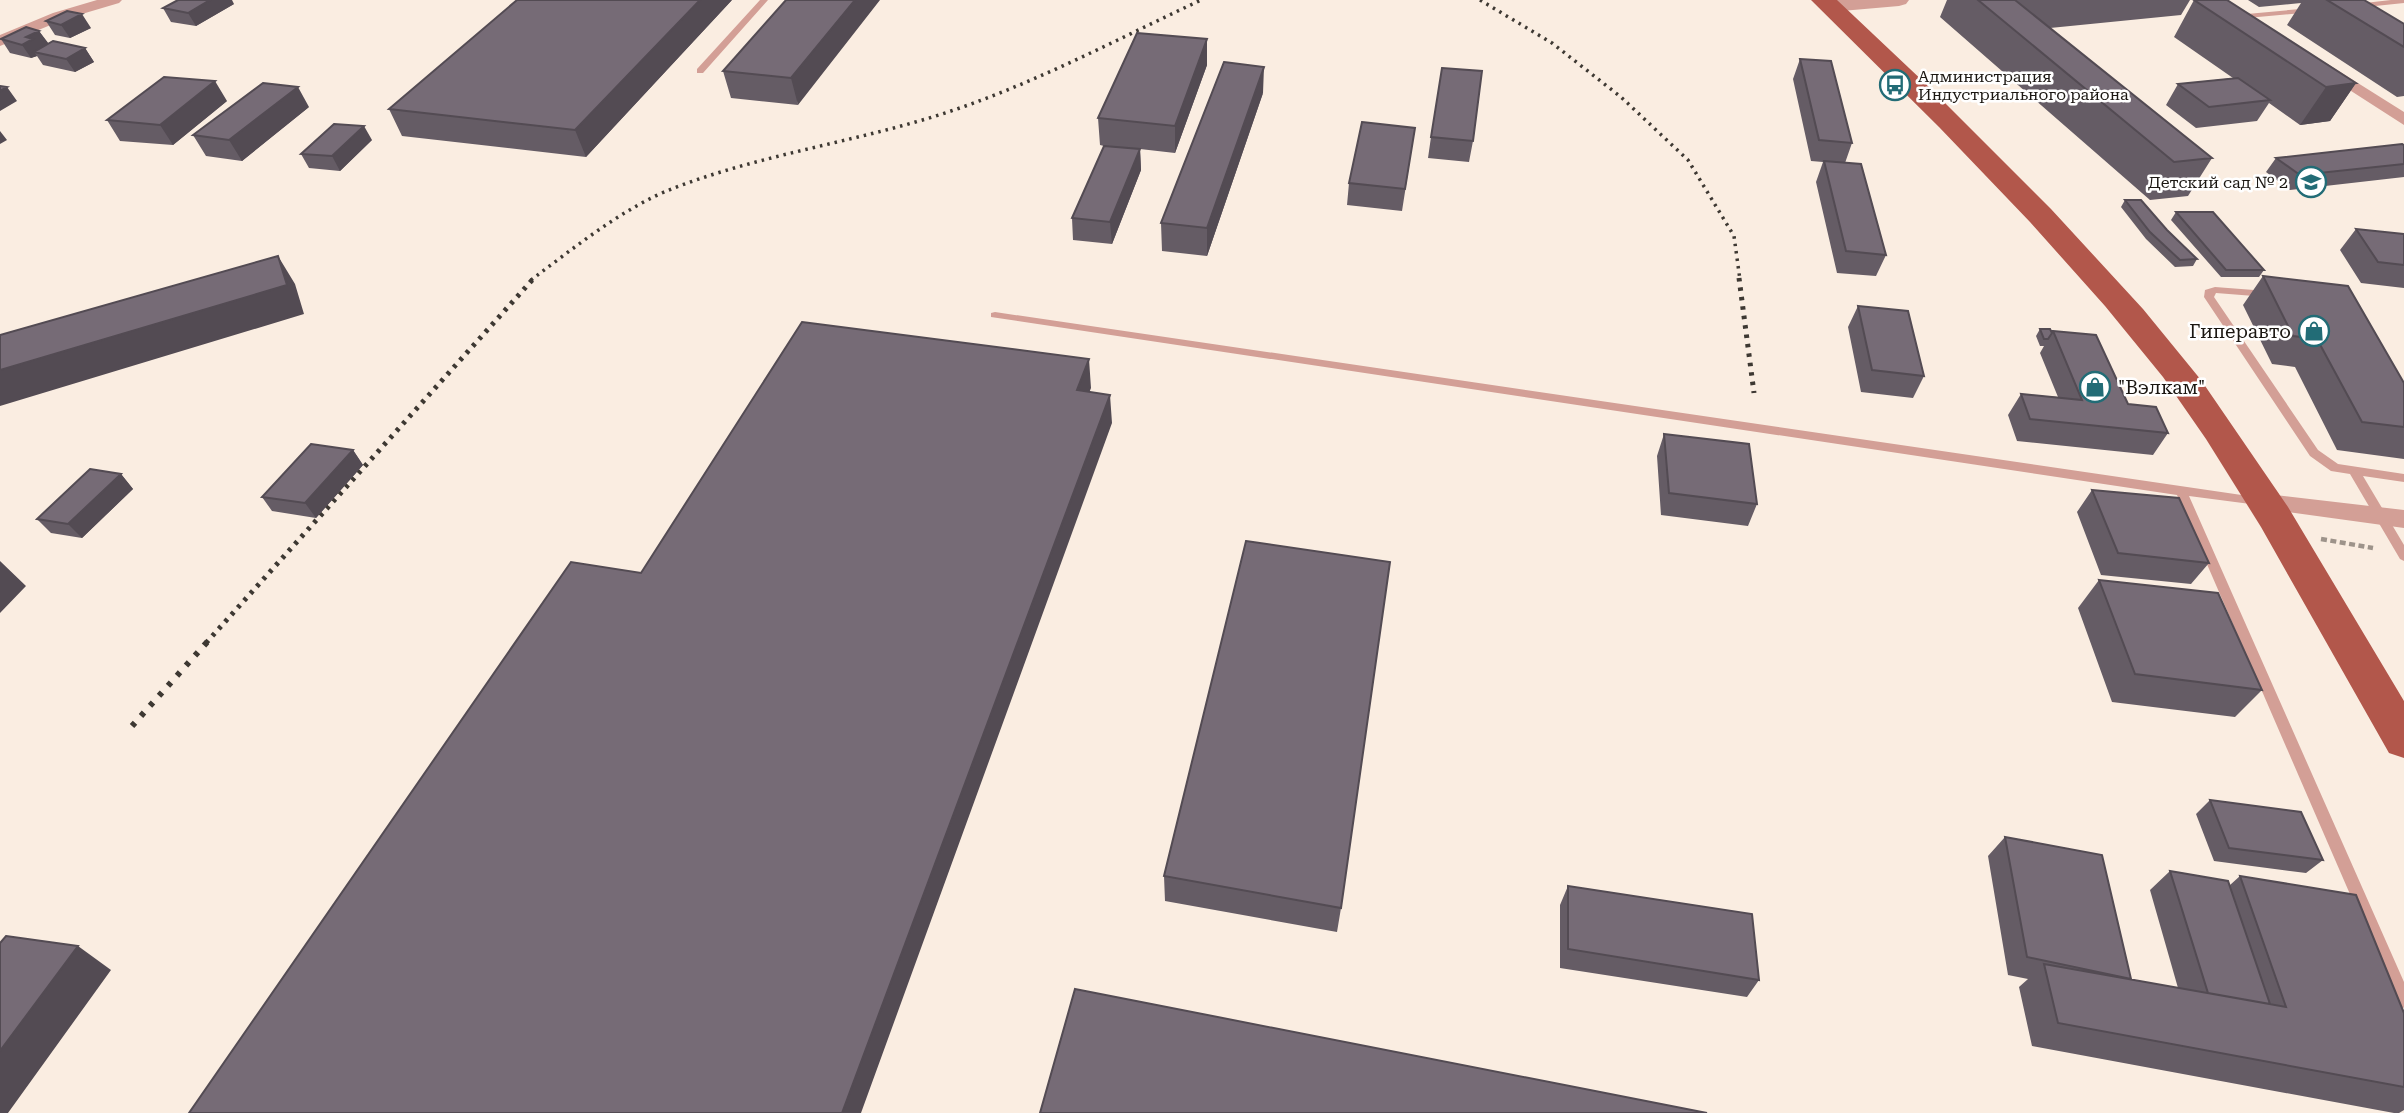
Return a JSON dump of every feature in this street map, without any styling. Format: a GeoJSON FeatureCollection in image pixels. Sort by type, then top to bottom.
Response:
{"type":"FeatureCollection","features":[{"type":"Feature","properties":{"kind":"main road"},"geometry":{"type":"LineString","coordinates":[[1827,3],[2022,196],[2125,309],[2189,387],[2267,502],[2404,740]]}},
{"type":"Feature","properties":{"kind":"street"},"geometry":{"type":"LineString","coordinates":[[0,41],[59,16],[114,0]]}},
{"type":"Feature","properties":{"kind":"street"},"geometry":{"type":"LineString","coordinates":[[1827,3],[1899,0]]}},
{"type":"Feature","properties":{"kind":"street"},"geometry":{"type":"LineString","coordinates":[[2231,5],[2270,31]]}},
{"type":"Feature","properties":{"kind":"street"},"geometry":{"type":"LineString","coordinates":[[2314,60],[2404,120]]}},
{"type":"Feature","properties":{"kind":"street"},"geometry":{"type":"LineString","coordinates":[[2267,502],[2404,519]]}},
{"type":"Feature","properties":{"kind":"lane"},"geometry":{"type":"LineString","coordinates":[[700,71],[764,0]]}},
{"type":"Feature","properties":{"kind":"lane"},"geometry":{"type":"LineString","coordinates":[[2351,6],[2404,1]]}},
{"type":"Feature","properties":{"kind":"lane"},"geometry":{"type":"LineString","coordinates":[[2247,16],[2311,10],[2324,13]]}},
{"type":"Feature","properties":{"kind":"lane"},"geometry":{"type":"LineString","coordinates":[[2279,295],[2215,289],[2209,292],[2209,297],[2314,453],[2335,468],[2404,478]]}},
{"type":"Feature","properties":{"kind":"lane"},"geometry":{"type":"LineString","coordinates":[[995,315],[2267,502]]}},
{"type":"Feature","properties":{"kind":"lane"},"geometry":{"type":"LineString","coordinates":[[2354,471],[2404,556]]}},
{"type":"Feature","properties":{"kind":"lane"},"geometry":{"type":"LineString","coordinates":[[2181,491],[2404,1000]]}},
{"type":"Feature","properties":{"kind":"building"},"geometry":{"type":"Polygon","coordinates":[[[178,0],[210,0],[188,13],[163,8],[178,0]]]}},
{"type":"Feature","properties":{"kind":"building"},"geometry":{"type":"Polygon","coordinates":[[[517,0],[700,0],[575,130],[389,109],[517,0]]]}},
{"type":"Feature","properties":{"kind":"building"},"geometry":{"type":"Polygon","coordinates":[[[786,0],[855,0],[791,78],[723,71],[786,0]]]}},
{"type":"Feature","properties":{"kind":"building"},"geometry":{"type":"Polygon","coordinates":[[[1978,0],[2015,0],[2212,158],[2174,162],[1978,0]]]}},
{"type":"Feature","properties":{"kind":"building"},"geometry":{"type":"Polygon","coordinates":[[[2194,0],[2227,0],[2356,83],[2326,87],[2194,0]]]}},
{"type":"Feature","properties":{"kind":"building"},"geometry":{"type":"Polygon","coordinates":[[[2327,0],[2364,0],[2404,24],[2404,47],[2327,0]]]}},
{"type":"Feature","properties":{"kind":"building"},"geometry":{"type":"Polygon","coordinates":[[[67,11],[82,14],[61,25],[46,21],[67,11]]]}},
{"type":"Feature","properties":{"kind":"building"},"geometry":{"type":"Polygon","coordinates":[[[26,27],[39,31],[26,37],[33,39],[22,45],[1,39],[26,27]]]}},
{"type":"Feature","properties":{"kind":"building"},"geometry":{"type":"Polygon","coordinates":[[[1137,33],[1207,39],[1175,126],[1098,118],[1137,33]]]}},
{"type":"Feature","properties":{"kind":"building"},"geometry":{"type":"Polygon","coordinates":[[[53,41],[85,48],[66,59],[34,52],[53,41]]]}},
{"type":"Feature","properties":{"kind":"building"},"geometry":{"type":"Polygon","coordinates":[[[1800,59],[1831,61],[1852,143],[1819,140],[1800,59]]]}},
{"type":"Feature","properties":{"kind":"building"},"geometry":{"type":"Polygon","coordinates":[[[1224,62],[1264,67],[1207,228],[1161,223],[1224,62]]]}},
{"type":"Feature","properties":{"kind":"building"},"geometry":{"type":"Polygon","coordinates":[[[1442,68],[1482,71],[1473,141],[1431,137],[1442,68]]]}},
{"type":"Feature","properties":{"kind":"building"},"geometry":{"type":"Polygon","coordinates":[[[164,77],[215,81],[160,125],[107,120],[164,77]]]}},
{"type":"Feature","properties":{"kind":"building"},"geometry":{"type":"Polygon","coordinates":[[[2238,78],[2270,100],[2209,107],[2178,84],[2238,78]]]}},
{"type":"Feature","properties":{"kind":"building"},"geometry":{"type":"Polygon","coordinates":[[[263,83],[298,87],[229,140],[193,135],[263,83]]]}},
{"type":"Feature","properties":{"kind":"building"},"geometry":{"type":"Polygon","coordinates":[[[1362,122],[1415,128],[1405,189],[1349,183],[1362,122]]]}},
{"type":"Feature","properties":{"kind":"building"},"geometry":{"type":"Polygon","coordinates":[[[334,124],[364,126],[332,156],[301,154],[334,124]]]}},
{"type":"Feature","properties":{"kind":"building"},"geometry":{"type":"Polygon","coordinates":[[[2402,144],[2404,164],[2300,175],[2276,158],[2402,144]]]}},
{"type":"Feature","properties":{"kind":"building"},"geometry":{"type":"Polygon","coordinates":[[[1104,146],[1140,149],[1110,222],[1072,218],[1104,146]]]}},
{"type":"Feature","properties":{"kind":"building"},"geometry":{"type":"Polygon","coordinates":[[[1824,161],[1861,164],[1886,255],[1846,251],[1824,161]]]}},
{"type":"Feature","properties":{"kind":"building"},"geometry":{"type":"Polygon","coordinates":[[[2125,200],[2141,200],[2197,259],[2180,260],[2150,232],[2125,200]]]}},
{"type":"Feature","properties":{"kind":"building"},"geometry":{"type":"Polygon","coordinates":[[[2176,212],[2213,212],[2264,270],[2226,270],[2176,212]]]}},
{"type":"Feature","properties":{"kind":"building"},"geometry":{"type":"Polygon","coordinates":[[[2356,229],[2404,234],[2404,265],[2378,262],[2356,229]]]}},
{"type":"Feature","properties":{"kind":"building"},"geometry":{"type":"Polygon","coordinates":[[[278,256],[287,285],[0,370],[0,335],[278,256]]]}},
{"type":"Feature","properties":{"kind":"building"},"geometry":{"type":"Polygon","coordinates":[[[2263,276],[2348,286],[2404,383],[2404,427],[2362,422],[2317,339],[2293,336],[2263,276]]]}},
{"type":"Feature","properties":{"kind":"building"},"geometry":{"type":"Polygon","coordinates":[[[1858,306],[1908,311],[1924,376],[1872,370],[1858,306]]]}},
{"type":"Feature","properties":{"kind":"building"},"geometry":{"type":"Polygon","coordinates":[[[802,322],[1089,359],[1077,390],[1110,395],[842,1113],[189,1113],[571,562],[641,573],[802,322]]]}},
{"type":"Feature","properties":{"kind":"building"},"geometry":{"type":"Polygon","coordinates":[[[2040,329],[2050,329],[2052,333],[2048,339],[2044,339],[2040,329]]]}},
{"type":"Feature","properties":{"kind":"building"},"geometry":{"type":"Polygon","coordinates":[[[2053,331],[2096,335],[2128,404],[2156,407],[2168,433],[2030,419],[2021,394],[2082,400],[2053,331]]]}},
{"type":"Feature","properties":{"kind":"building"},"geometry":{"type":"Polygon","coordinates":[[[1664,434],[1749,444],[1757,504],[1669,493],[1664,434]]]}},
{"type":"Feature","properties":{"kind":"building"},"geometry":{"type":"Polygon","coordinates":[[[311,444],[353,450],[305,503],[262,497],[311,444]]]}},
{"type":"Feature","properties":{"kind":"building"},"geometry":{"type":"Polygon","coordinates":[[[90,469],[121,474],[68,524],[37,519],[90,469]]]}},
{"type":"Feature","properties":{"kind":"building"},"geometry":{"type":"Polygon","coordinates":[[[2092,490],[2179,498],[2209,563],[2118,553],[2092,490]]]}},
{"type":"Feature","properties":{"kind":"building"},"geometry":{"type":"Polygon","coordinates":[[[1246,541],[1390,562],[1341,908],[1164,876],[1246,541]]]}},
{"type":"Feature","properties":{"kind":"building"},"geometry":{"type":"Polygon","coordinates":[[[2099,580],[2218,593],[2262,690],[2135,674],[2099,580]]]}},
{"type":"Feature","properties":{"kind":"building"},"geometry":{"type":"Polygon","coordinates":[[[2210,800],[2301,812],[2323,860],[2229,848],[2210,800]]]}},
{"type":"Feature","properties":{"kind":"building"},"geometry":{"type":"Polygon","coordinates":[[[2005,837],[2102,855],[2131,979],[2027,957],[2005,837]]]}},
{"type":"Feature","properties":{"kind":"building"},"geometry":{"type":"Polygon","coordinates":[[[2170,871],[2228,881],[2270,1004],[2208,993],[2170,871]]]}},
{"type":"Feature","properties":{"kind":"building"},"geometry":{"type":"Polygon","coordinates":[[[2240,876],[2356,895],[2404,1013],[2404,1087],[2058,1023],[2044,964],[2286,1007],[2240,876]]]}},
{"type":"Feature","properties":{"kind":"building"},"geometry":{"type":"Polygon","coordinates":[[[1568,886],[1752,914],[1759,980],[1568,949],[1568,886]]]}},
{"type":"Feature","properties":{"kind":"building"},"geometry":{"type":"Polygon","coordinates":[[[6,936],[78,946],[0,1051],[0,943],[6,936]]]}},
{"type":"Feature","properties":{"kind":"building"},"geometry":{"type":"Polygon","coordinates":[[[1075,989],[1707,1113],[1040,1113],[1075,989]]]}},
{"type":"Feature","properties":{"kind":"railway"},"geometry":{"type":"LineString","coordinates":[[531,280],[618,217],[674,188],[743,165],[920,121],[986,99],[1201,0]]}},
{"type":"Feature","properties":{"kind":"railway"},"geometry":{"type":"LineString","coordinates":[[1480,0],[1552,43],[1621,97],[1688,160],[1734,236],[1740,280]]}},
{"type":"Feature","properties":{"kind":"railway"},"geometry":{"type":"LineString","coordinates":[[206,643],[534,278]]}},
{"type":"Feature","properties":{"kind":"railway"},"geometry":{"type":"LineString","coordinates":[[1739,278],[1754,393]]}},
{"type":"Feature","properties":{"kind":"railway"},"geometry":{"type":"LineString","coordinates":[[132,726],[208,641]]}},
{"type":"Feature","properties":{"kind":"place","name":"Администрация Индустриального района"},"geometry":{"type":"Point","coordinates":[1895,85]}},
{"type":"Feature","properties":{"kind":"place","name":"Детский сад № 2"},"geometry":{"type":"Point","coordinates":[2311,182]}},
{"type":"Feature","properties":{"kind":"place","name":"Гиперавто"},"geometry":{"type":"Point","coordinates":[2314,331]}},
{"type":"Feature","properties":{"kind":"place","name":"\"Вэлкам\""},"geometry":{"type":"Point","coordinates":[2095,387]}}]}
